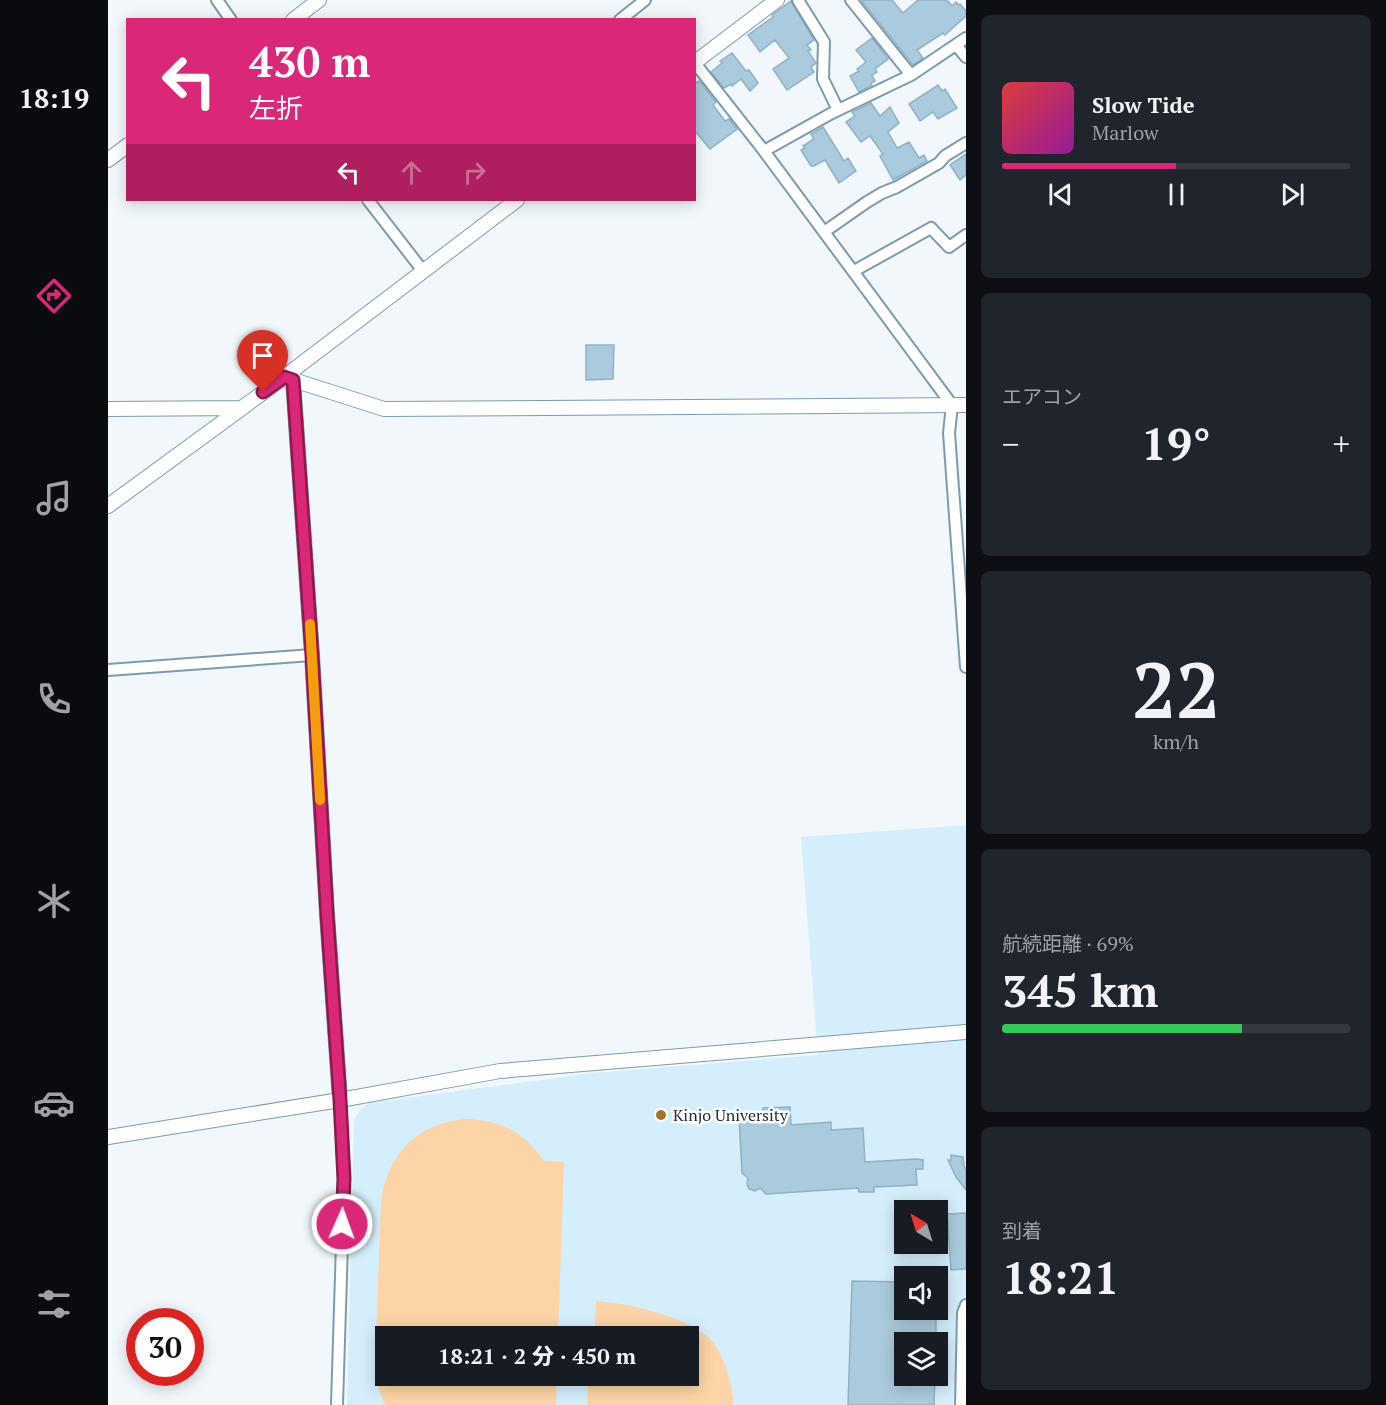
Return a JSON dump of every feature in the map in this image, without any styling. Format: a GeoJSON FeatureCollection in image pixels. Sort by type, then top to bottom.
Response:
{"type":"FeatureCollection","features":[{"type":"Feature","properties":{"kind":"street"},"geometry":{"type":"LineString","coordinates":[[217,0],[230,18]]}},
{"type":"Feature","properties":{"kind":"street"},"geometry":{"type":"LineString","coordinates":[[296,18],[319,0]]}},
{"type":"Feature","properties":{"kind":"street"},"geometry":{"type":"LineString","coordinates":[[622,18],[645,0]]}},
{"type":"Feature","properties":{"kind":"street"},"geometry":{"type":"LineString","coordinates":[[696,62],[777,0]]}},
{"type":"Feature","properties":{"kind":"street"},"geometry":{"type":"LineString","coordinates":[[798,0],[824,42],[823,79],[838,110]]}},
{"type":"Feature","properties":{"kind":"street"},"geometry":{"type":"LineString","coordinates":[[851,0],[911,75]]}},
{"type":"Feature","properties":{"kind":"street"},"geometry":{"type":"LineString","coordinates":[[764,151],[838,110],[911,75],[961,42],[966,57]]}},
{"type":"Feature","properties":{"kind":"street"},"geometry":{"type":"LineString","coordinates":[[696,64],[959,405]]}},
{"type":"Feature","properties":{"kind":"street"},"geometry":{"type":"LineString","coordinates":[[824,232],[867,202],[939,163],[945,156],[966,143]]}},
{"type":"Feature","properties":{"kind":"street"},"geometry":{"type":"LineString","coordinates":[[108,160],[126,146]]}},
{"type":"Feature","properties":{"kind":"street"},"geometry":{"type":"LineString","coordinates":[[108,506],[242,408],[289,379],[423,271],[516,201]]}},
{"type":"Feature","properties":{"kind":"street"},"geometry":{"type":"LineString","coordinates":[[375,202],[423,271]]}},
{"type":"Feature","properties":{"kind":"street"},"geometry":{"type":"LineString","coordinates":[[854,271],[931,228],[949,247],[966,235]]}},
{"type":"Feature","properties":{"kind":"street"},"geometry":{"type":"LineString","coordinates":[[289,379],[384,409],[959,405]]}},
{"type":"Feature","properties":{"kind":"street"},"geometry":{"type":"LineString","coordinates":[[289,379],[312,655],[344,1179],[337,1405]]}},
{"type":"Feature","properties":{"kind":"street"},"geometry":{"type":"LineString","coordinates":[[959,405],[949,433],[966,667]]}},
{"type":"Feature","properties":{"kind":"street"},"geometry":{"type":"LineString","coordinates":[[108,410],[242,408]]}},
{"type":"Feature","properties":{"kind":"street"},"geometry":{"type":"LineString","coordinates":[[108,670],[312,655]]}},
{"type":"Feature","properties":{"kind":"street"},"geometry":{"type":"LineString","coordinates":[[108,1137],[340,1100],[500,1071],[966,1032]]}},
{"type":"Feature","properties":{"kind":"street"},"geometry":{"type":"LineString","coordinates":[[961,1405],[963,1313],[966,1305]]}},
{"type":"Feature","properties":{"kind":"shaded area","name":"Kinjo University"},"geometry":{"type":"Polygon","coordinates":[[[966,825],[966,1397],[953,1397],[953,1405],[347,1405],[354,1121],[360,1109],[369,1103],[593,1073],[818,1055],[801,837],[966,825]]]}},
{"type":"Feature","properties":{"kind":"shaded area"},"geometry":{"type":"Polygon","coordinates":[[[465,1119],[501,1125],[520,1135],[544,1161],[564,1162],[558,1326],[376,1326],[381,1204],[389,1171],[406,1145],[418,1135],[448,1122],[465,1119]]]}},
{"type":"Feature","properties":{"kind":"shaded area"},"geometry":{"type":"Polygon","coordinates":[[[596,1301],[623,1304],[654,1312],[691,1326],[595,1326],[596,1301]]]}},
{"type":"Feature","properties":{"kind":"shaded area"},"geometry":{"type":"Polygon","coordinates":[[[699,1330],[718,1349],[726,1368],[733,1397],[733,1405],[587,1405],[588,1386],[699,1386],[699,1330]]]}},
{"type":"Feature","properties":{"kind":"shaded area"},"geometry":{"type":"Polygon","coordinates":[[[378,1386],[557,1386],[556,1405],[385,1405],[378,1386]]]}},
{"type":"Feature","properties":{"kind":"building"},"geometry":{"type":"Polygon","coordinates":[[[861,0],[892,0],[903,13],[918,0],[947,0],[952,6],[956,2],[960,4],[966,11],[966,16],[945,35],[943,33],[917,50],[923,58],[913,65],[861,0]]]}},
{"type":"Feature","properties":{"kind":"building"},"geometry":{"type":"Polygon","coordinates":[[[791,1],[814,40],[807,45],[816,63],[811,67],[814,72],[787,90],[773,69],[789,58],[775,40],[760,52],[748,35],[791,1]]]}},
{"type":"Feature","properties":{"kind":"building"},"geometry":{"type":"Polygon","coordinates":[[[872,38],[888,59],[875,69],[877,72],[872,75],[875,81],[871,83],[872,85],[859,92],[850,76],[859,71],[857,69],[866,62],[856,50],[872,38]]]}},
{"type":"Feature","properties":{"kind":"building"},"geometry":{"type":"Polygon","coordinates":[[[732,53],[758,83],[750,91],[741,79],[732,86],[731,84],[724,88],[711,72],[722,63],[720,61],[732,53]]]}},
{"type":"Feature","properties":{"kind":"building"},"geometry":{"type":"Polygon","coordinates":[[[699,81],[716,102],[713,105],[725,121],[729,119],[737,129],[710,149],[696,132],[696,83],[699,81]]]}},
{"type":"Feature","properties":{"kind":"building"},"geometry":{"type":"Polygon","coordinates":[[[938,85],[942,91],[945,89],[957,108],[938,119],[933,112],[920,121],[909,104],[938,85]]]}},
{"type":"Feature","properties":{"kind":"building"},"geometry":{"type":"Polygon","coordinates":[[[871,103],[880,116],[890,107],[899,123],[888,132],[897,148],[909,142],[919,158],[924,155],[927,161],[893,180],[880,156],[883,154],[870,136],[861,142],[846,122],[855,116],[852,112],[871,103]]]}},
{"type":"Feature","properties":{"kind":"building"},"geometry":{"type":"Polygon","coordinates":[[[823,127],[844,161],[848,158],[856,171],[839,183],[825,160],[811,166],[801,150],[814,139],[811,134],[823,127]]]}},
{"type":"Feature","properties":{"kind":"building"},"geometry":{"type":"Polygon","coordinates":[[[966,154],[966,175],[960,180],[950,165],[966,154]]]}},
{"type":"Feature","properties":{"kind":"building"},"geometry":{"type":"Polygon","coordinates":[[[586,345],[614,345],[613,379],[586,380],[586,345]]]}},
{"type":"Feature","properties":{"kind":"building"},"geometry":{"type":"Polygon","coordinates":[[[790,1107],[791,1125],[831,1122],[831,1130],[863,1128],[865,1162],[923,1160],[923,1169],[916,1169],[917,1185],[874,1187],[874,1192],[859,1192],[858,1188],[766,1194],[760,1188],[755,1191],[749,1189],[748,1178],[742,1173],[739,1117],[763,1115],[763,1108],[790,1107]]]}},
{"type":"Feature","properties":{"kind":"building"},"geometry":{"type":"Polygon","coordinates":[[[951,1155],[963,1157],[966,1170],[966,1190],[956,1177],[948,1160],[951,1160],[951,1155]]]}},
{"type":"Feature","properties":{"kind":"building"},"geometry":{"type":"Polygon","coordinates":[[[966,1213],[966,1269],[951,1270],[948,1214],[966,1213]]]}},
{"type":"Feature","properties":{"kind":"building"},"geometry":{"type":"Polygon","coordinates":[[[852,1281],[894,1282],[894,1320],[936,1320],[936,1332],[894,1332],[894,1386],[935,1386],[934,1405],[848,1405],[852,1281]]]}},
{"type":"Feature","properties":{"kind":"slow traffic"},"geometry":{"type":"LineString","coordinates":[[310,624],[320,800]]}},
{"type":"Feature","properties":{"kind":"place","name":"Kinjo University"},"geometry":{"type":"Point","coordinates":[661,1115]}},
{"type":"Feature","properties":{"kind":"route"},"geometry":{"type":"LineString","coordinates":[[263,392],[284,377],[293,380],[340,1100],[344,1179],[342,1224]]}}]}
